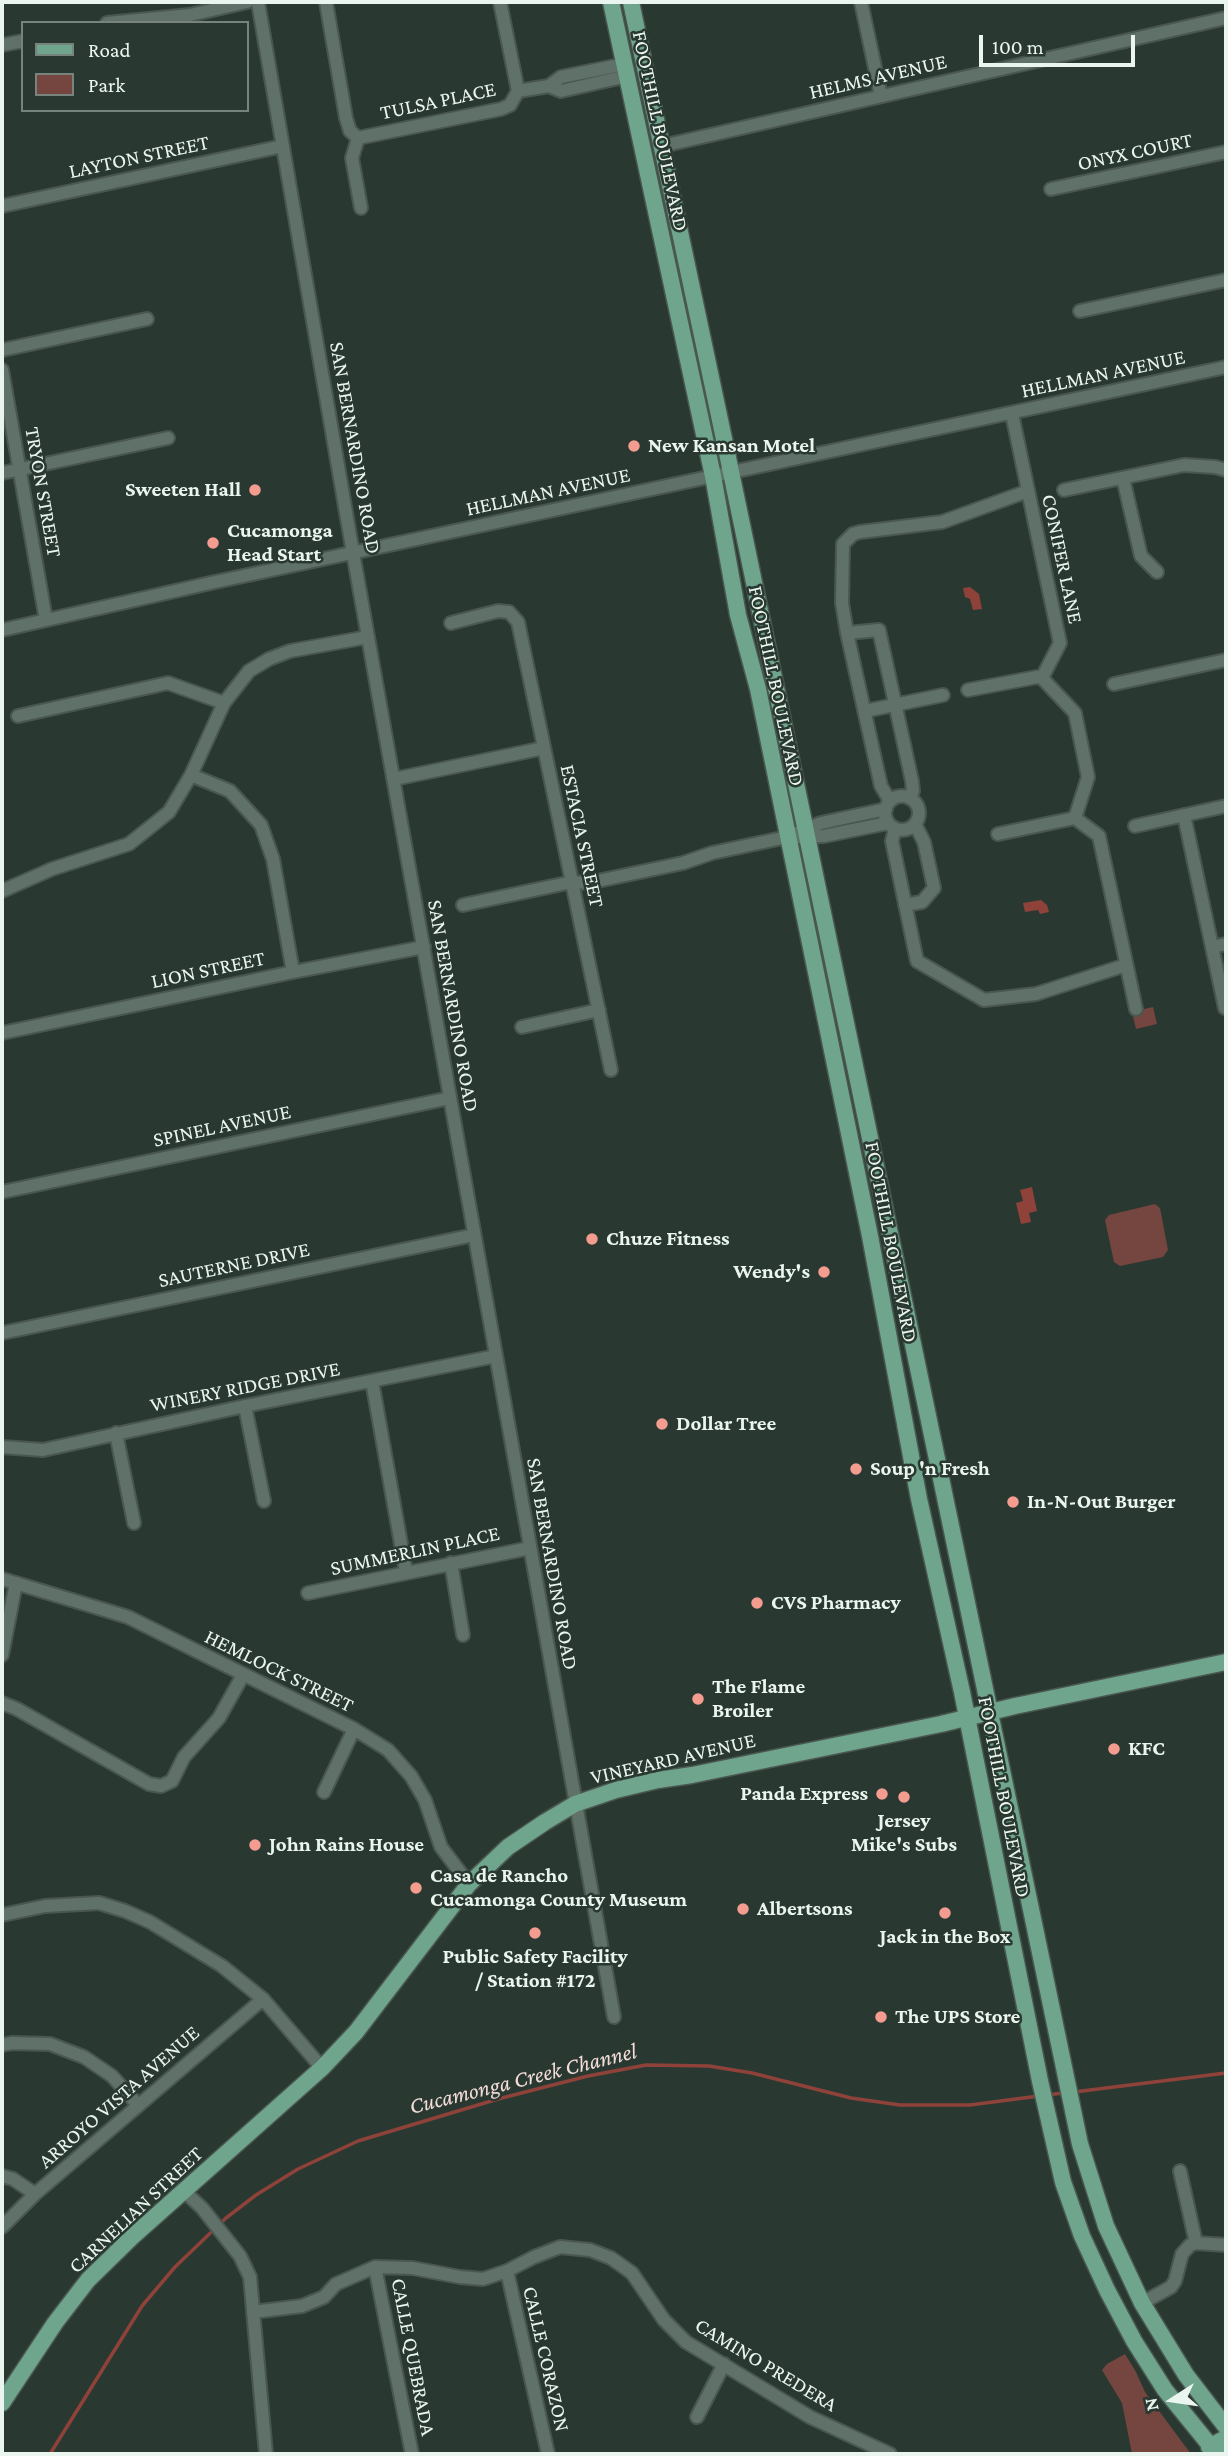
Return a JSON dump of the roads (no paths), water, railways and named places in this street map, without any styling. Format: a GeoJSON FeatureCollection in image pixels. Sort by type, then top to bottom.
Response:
{"type":"FeatureCollection","features":[{"type":"Feature","properties":{"kind":"main road","name":"FOOTHILL BOULEVARD"},"geometry":{"type":"LineString","coordinates":[[611,2],[713,476],[738,615],[758,689],[870,1236],[919,1499],[1063,2182],[1082,2236],[1134,2341],[1165,2390],[1213,2451]]}},
{"type":"Feature","properties":{"kind":"main road","name":"FOOTHILL BOULEVARD"},"geometry":{"type":"LineString","coordinates":[[631,2],[991,1712],[1070,2100],[1088,2175],[1106,2226],[1142,2303],[1186,2375],[1226,2427]]}},
{"type":"Feature","properties":{"kind":"main road","name":"VINEYARD AVENUE"},"geometry":{"type":"LineString","coordinates":[[322,2068],[356,2032],[469,1884],[508,1846],[575,1804],[658,1780],[967,1718],[1226,1662]]}},
{"type":"Feature","properties":{"kind":"main road","name":"CARNELIAN STREET"},"geometry":{"type":"LineString","coordinates":[[2,2403],[88,2280],[132,2237],[322,2068]]}},
{"type":"Feature","properties":{"kind":"main road"},"geometry":{"type":"LineString","coordinates":[[1213,2451],[1222,2440],[1226,2445]]}},
{"type":"Feature","properties":{"kind":"street"},"geometry":{"type":"LineString","coordinates":[[128,21],[190,15],[247,2]]}},
{"type":"Feature","properties":{"kind":"street","name":"SAN BERNARDINO ROAD"},"geometry":{"type":"LineString","coordinates":[[258,2],[614,2017]]}},
{"type":"Feature","properties":{"kind":"street"},"geometry":{"type":"LineString","coordinates":[[326,2],[346,118],[350,131],[358,138],[352,158],[360,208]]}},
{"type":"Feature","properties":{"kind":"street"},"geometry":{"type":"LineString","coordinates":[[500,2],[518,91],[549,86],[561,77],[578,80],[626,70]]}},
{"type":"Feature","properties":{"kind":"street"},"geometry":{"type":"LineString","coordinates":[[861,2],[881,96]]}},
{"type":"Feature","properties":{"kind":"street","name":"HELMS AVENUE"},"geometry":{"type":"LineString","coordinates":[[662,146],[1226,18]]}},
{"type":"Feature","properties":{"kind":"street"},"geometry":{"type":"LineString","coordinates":[[2,46],[21,41]]}},
{"type":"Feature","properties":{"kind":"street","name":"TULSA PLACE"},"geometry":{"type":"LineString","coordinates":[[358,138],[501,109],[510,105],[518,91]]}},
{"type":"Feature","properties":{"kind":"street","name":"LAYTON STREET"},"geometry":{"type":"LineString","coordinates":[[2,206],[283,146]]}},
{"type":"Feature","properties":{"kind":"street","name":"ONYX COURT"},"geometry":{"type":"LineString","coordinates":[[1051,189],[1226,152]]}},
{"type":"Feature","properties":{"kind":"street"},"geometry":{"type":"LineString","coordinates":[[1080,311],[1226,280]]}},
{"type":"Feature","properties":{"kind":"street"},"geometry":{"type":"LineString","coordinates":[[2,350],[147,319]]}},
{"type":"Feature","properties":{"kind":"street","name":"HELLMAN AVENUE"},"geometry":{"type":"LineString","coordinates":[[2,630],[1226,367]]}},
{"type":"Feature","properties":{"kind":"street","name":"TRYON STREET"},"geometry":{"type":"LineString","coordinates":[[2,370],[46,621]]}},
{"type":"Feature","properties":{"kind":"street","name":"CONIFER LANE"},"geometry":{"type":"LineString","coordinates":[[1013,414],[1060,643],[1042,678]]}},
{"type":"Feature","properties":{"kind":"street"},"geometry":{"type":"LineString","coordinates":[[2,473],[168,438]]}},
{"type":"Feature","properties":{"kind":"street"},"geometry":{"type":"LineString","coordinates":[[1065,491],[1184,465],[1226,470]]}},
{"type":"Feature","properties":{"kind":"street"},"geometry":{"type":"LineString","coordinates":[[1123,478],[1141,556],[1157,572]]}},
{"type":"Feature","properties":{"kind":"street"},"geometry":{"type":"LineString","coordinates":[[1028,491],[942,522],[860,532],[845,540],[843,544],[842,603],[881,786],[888,805],[885,817],[892,826],[892,841],[917,961],[984,1000],[1036,994],[1126,965]]}},
{"type":"Feature","properties":{"kind":"street","name":"ESTACIA STREET"},"geometry":{"type":"LineString","coordinates":[[451,623],[498,611],[509,611],[518,622],[611,1070]]}},
{"type":"Feature","properties":{"kind":"street"},"geometry":{"type":"LineString","coordinates":[[847,633],[879,631],[912,781],[913,791],[909,798]]}},
{"type":"Feature","properties":{"kind":"street"},"geometry":{"type":"LineString","coordinates":[[2,891],[52,869],[129,844],[169,812],[191,775],[224,703],[249,671],[268,659],[290,651],[369,637]]}},
{"type":"Feature","properties":{"kind":"street"},"geometry":{"type":"LineString","coordinates":[[1114,684],[1226,660]]}},
{"type":"Feature","properties":{"kind":"street"},"geometry":{"type":"LineString","coordinates":[[968,691],[1042,678],[1075,713],[1088,777],[1075,818]]}},
{"type":"Feature","properties":{"kind":"street"},"geometry":{"type":"LineString","coordinates":[[18,716],[168,683],[224,703]]}},
{"type":"Feature","properties":{"kind":"street"},"geometry":{"type":"LineString","coordinates":[[865,711],[943,695]]}},
{"type":"Feature","properties":{"kind":"street"},"geometry":{"type":"LineString","coordinates":[[394,779],[544,748]]}},
{"type":"Feature","properties":{"kind":"street"},"geometry":{"type":"LineString","coordinates":[[191,775],[230,791],[261,825],[273,859],[293,972]]}},
{"type":"Feature","properties":{"kind":"street"},"geometry":{"type":"LineString","coordinates":[[806,834],[821,823],[888,805],[901,796],[909,798],[918,809],[915,824],[924,842],[934,888],[922,902],[905,905]]}},
{"type":"Feature","properties":{"kind":"street"},"geometry":{"type":"LineString","coordinates":[[1135,825],[1226,806]]}},
{"type":"Feature","properties":{"kind":"street"},"geometry":{"type":"LineString","coordinates":[[1184,815],[1225,1008]]}},
{"type":"Feature","properties":{"kind":"street"},"geometry":{"type":"LineString","coordinates":[[998,834],[1075,818],[1099,836],[1136,1009]]}},
{"type":"Feature","properties":{"kind":"street"},"geometry":{"type":"LineString","coordinates":[[463,905],[572,882],[588,883],[806,834],[892,826],[906,830],[915,824]]}},
{"type":"Feature","properties":{"kind":"street"},"geometry":{"type":"LineString","coordinates":[[1212,947],[1226,944]]}},
{"type":"Feature","properties":{"kind":"street","name":"LION STREET"},"geometry":{"type":"LineString","coordinates":[[2,1033],[424,947]]}},
{"type":"Feature","properties":{"kind":"street"},"geometry":{"type":"LineString","coordinates":[[522,1027],[599,1010]]}},
{"type":"Feature","properties":{"kind":"street","name":"SPINEL AVENUE"},"geometry":{"type":"LineString","coordinates":[[2,1192],[450,1098]]}},
{"type":"Feature","properties":{"kind":"street","name":"SAUTERNE DRIVE"},"geometry":{"type":"LineString","coordinates":[[2,1333],[474,1235]]}},
{"type":"Feature","properties":{"kind":"street","name":"WINERY RIDGE DRIVE"},"geometry":{"type":"LineString","coordinates":[[2,1447],[43,1450],[496,1356]]}},
{"type":"Feature","properties":{"kind":"street"},"geometry":{"type":"LineString","coordinates":[[372,1381],[406,1572]]}},
{"type":"Feature","properties":{"kind":"street"},"geometry":{"type":"LineString","coordinates":[[245,1406],[264,1501]]}},
{"type":"Feature","properties":{"kind":"street"},"geometry":{"type":"LineString","coordinates":[[116,1433],[134,1523]]}},
{"type":"Feature","properties":{"kind":"street","name":"SUMMERLIN PLACE"},"geometry":{"type":"LineString","coordinates":[[308,1593],[530,1548]]}},
{"type":"Feature","properties":{"kind":"street"},"geometry":{"type":"LineString","coordinates":[[451,1563],[463,1635]]}},
{"type":"Feature","properties":{"kind":"street","name":"HEMLOCK STREET"},"geometry":{"type":"LineString","coordinates":[[2,1579],[128,1617],[354,1729],[388,1750],[411,1776],[425,1800],[441,1847],[469,1884]]}},
{"type":"Feature","properties":{"kind":"street"},"geometry":{"type":"LineString","coordinates":[[2,1655],[16,1583]]}},
{"type":"Feature","properties":{"kind":"street"},"geometry":{"type":"LineString","coordinates":[[2,1703],[149,1784],[161,1786],[172,1781],[184,1757],[219,1718],[243,1675]]}},
{"type":"Feature","properties":{"kind":"street"},"geometry":{"type":"LineString","coordinates":[[324,1792],[354,1729]]}},
{"type":"Feature","properties":{"kind":"street"},"geometry":{"type":"LineString","coordinates":[[2,1915],[45,1906],[99,1903],[150,1922],[222,1966],[263,1999],[322,2068]]}},
{"type":"Feature","properties":{"kind":"street","name":"ARROYO VISTA AVENUE"},"geometry":{"type":"LineString","coordinates":[[2,2227],[35,2194],[263,1999]]}},
{"type":"Feature","properties":{"kind":"street"},"geometry":{"type":"LineString","coordinates":[[2,2045],[50,2044],[84,2057],[112,2076],[138,2105]]}},
{"type":"Feature","properties":{"kind":"street"},"geometry":{"type":"LineString","coordinates":[[1180,2171],[1196,2243]]}},
{"type":"Feature","properties":{"kind":"street"},"geometry":{"type":"LineString","coordinates":[[2,2176],[13,2179],[35,2194]]}},
{"type":"Feature","properties":{"kind":"street"},"geometry":{"type":"LineString","coordinates":[[185,2192],[202,2208],[240,2256],[250,2277],[266,2454]]}},
{"type":"Feature","properties":{"kind":"street"},"geometry":{"type":"LineString","coordinates":[[1142,2303],[1171,2287],[1182,2254],[1190,2245],[1226,2245]]}},
{"type":"Feature","properties":{"kind":"street","name":"CAMINO PREDERA"},"geometry":{"type":"LineString","coordinates":[[253,2312],[302,2306],[324,2297],[336,2284],[375,2267],[412,2268],[483,2279],[507,2272],[534,2257],[561,2247],[590,2250],[611,2258],[632,2273],[664,2320],[686,2342],[810,2417],[890,2454]]}},
{"type":"Feature","properties":{"kind":"street","name":"CALLE QUEBRADA"},"geometry":{"type":"LineString","coordinates":[[375,2267],[412,2454]]}},
{"type":"Feature","properties":{"kind":"street","name":"CALLE CORAZON"},"geometry":{"type":"LineString","coordinates":[[507,2272],[548,2454]]}},
{"type":"Feature","properties":{"kind":"street"},"geometry":{"type":"LineString","coordinates":[[697,2417],[724,2364]]}},
{"type":"Feature","properties":{"kind":"waterway","name":"Cucamonga Creek Channel"},"geometry":{"type":"LineString","coordinates":[[50,2454],[142,2306],[175,2267],[226,2218],[256,2195],[298,2169],[358,2141],[498,2099],[588,2076],[646,2065],[709,2066],[752,2073],[851,2098],[900,2105],[970,2105],[1039,2096]]}},
{"type":"Feature","properties":{"kind":"waterway","name":"Cucamonga Creek Channel"},"geometry":{"type":"LineString","coordinates":[[1074,2092],[1226,2073]]}},
{"type":"Feature","properties":{"kind":"waterway","name":"Cucamonga Creek Channel"},"geometry":{"type":"LineString","coordinates":[[1047,2095],[1063,2093]]}},
{"type":"Feature","properties":{"kind":"place","name":"New Kansan Motel"},"geometry":{"type":"Point","coordinates":[634,446]}},
{"type":"Feature","properties":{"kind":"place","name":"Sweeten Hall"},"geometry":{"type":"Point","coordinates":[255,490]}},
{"type":"Feature","properties":{"kind":"place","name":"Cucamonga Head Start"},"geometry":{"type":"Point","coordinates":[213,543]}},
{"type":"Feature","properties":{"kind":"place","name":"Chuze Fitness"},"geometry":{"type":"Point","coordinates":[592,1239]}},
{"type":"Feature","properties":{"kind":"place","name":"Wendy's"},"geometry":{"type":"Point","coordinates":[824,1272]}},
{"type":"Feature","properties":{"kind":"place","name":"Dollar Tree"},"geometry":{"type":"Point","coordinates":[662,1424]}},
{"type":"Feature","properties":{"kind":"place","name":"Soup 'n Fresh"},"geometry":{"type":"Point","coordinates":[856,1469]}},
{"type":"Feature","properties":{"kind":"place","name":"In-N-Out Burger"},"geometry":{"type":"Point","coordinates":[1013,1502]}},
{"type":"Feature","properties":{"kind":"place","name":"CVS Pharmacy"},"geometry":{"type":"Point","coordinates":[757,1603]}},
{"type":"Feature","properties":{"kind":"place","name":"The Flame Broiler"},"geometry":{"type":"Point","coordinates":[698,1699]}},
{"type":"Feature","properties":{"kind":"place","name":"KFC"},"geometry":{"type":"Point","coordinates":[1114,1749]}},
{"type":"Feature","properties":{"kind":"place","name":"Panda Express"},"geometry":{"type":"Point","coordinates":[882,1794]}},
{"type":"Feature","properties":{"kind":"place","name":"Jersey Mike's Subs"},"geometry":{"type":"Point","coordinates":[904,1797]}},
{"type":"Feature","properties":{"kind":"place","name":"John Rains House"},"geometry":{"type":"Point","coordinates":[255,1845]}},
{"type":"Feature","properties":{"kind":"place","name":"Casa de Rancho Cucamonga County Museum"},"geometry":{"type":"Point","coordinates":[416,1888]}},
{"type":"Feature","properties":{"kind":"place","name":"Albertsons"},"geometry":{"type":"Point","coordinates":[743,1909]}},
{"type":"Feature","properties":{"kind":"place","name":"Jack in the Box"},"geometry":{"type":"Point","coordinates":[945,1913]}},
{"type":"Feature","properties":{"kind":"place","name":"Public Safety Facility / Station #172"},"geometry":{"type":"Point","coordinates":[535,1933]}},
{"type":"Feature","properties":{"kind":"place","name":"The UPS Store"},"geometry":{"type":"Point","coordinates":[881,2017]}}]}
